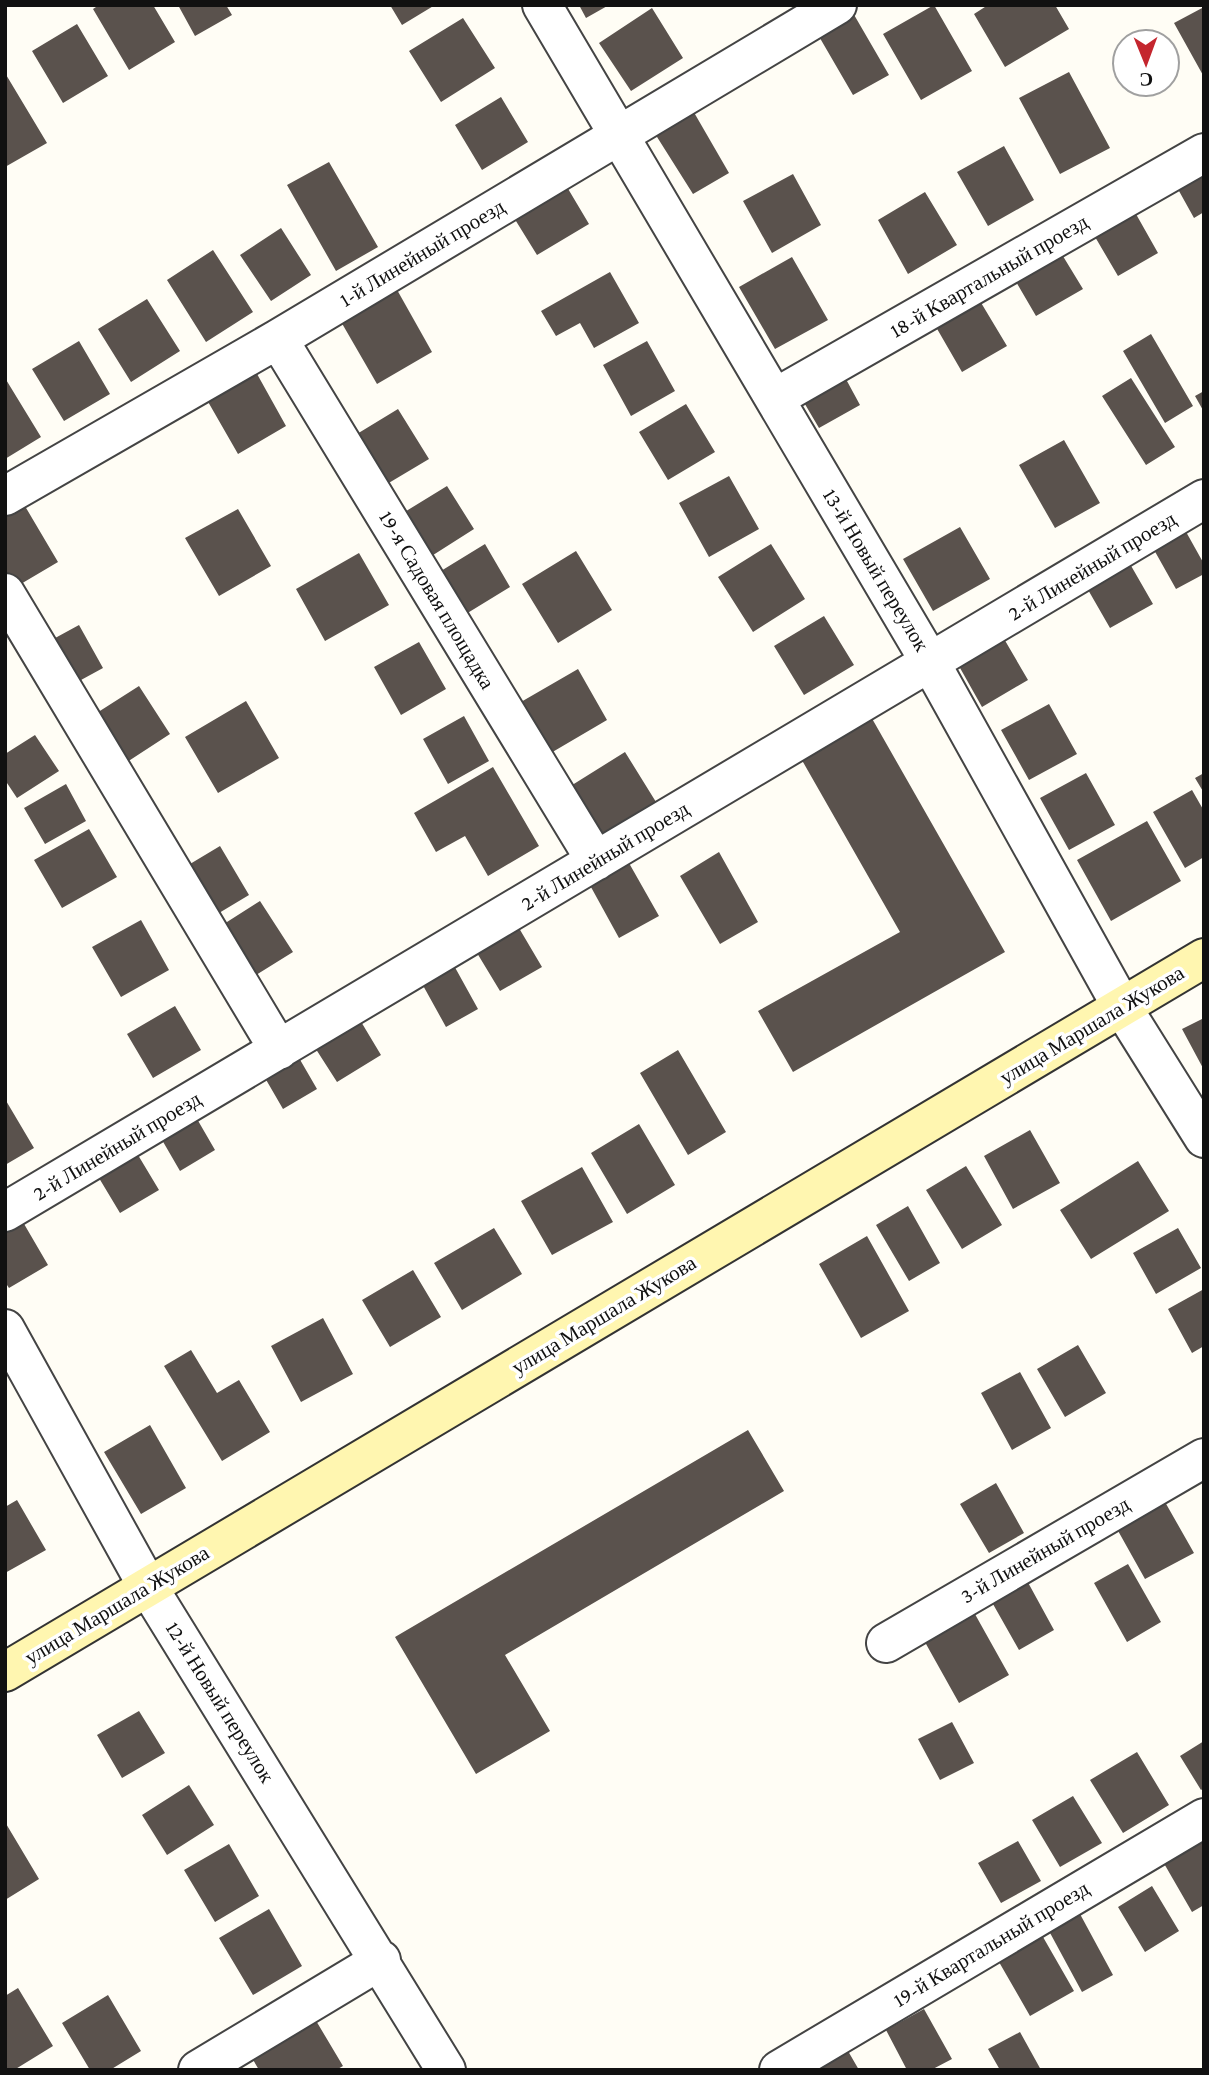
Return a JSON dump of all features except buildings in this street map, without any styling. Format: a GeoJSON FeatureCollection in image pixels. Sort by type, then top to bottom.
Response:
{"type":"FeatureCollection","features":[{"type":"Feature","properties":{"kind":"main road","name":"улица Маршала Жукова"},"geometry":{"type":"LineString","coordinates":[[5,1672],[1204,958]]}},
{"type":"Feature","properties":{"kind":"street","name":"13-й Новый переулок"},"geometry":{"type":"LineString","coordinates":[[542,5],[930,662],[1122,1007],[1204,1138]]}},
{"type":"Feature","properties":{"kind":"street","name":"1-й Линейный проезд"},"geometry":{"type":"LineString","coordinates":[[5,496],[278,339],[837,5]]}},
{"type":"Feature","properties":{"kind":"street","name":"18-й Квартальный проезд"},"geometry":{"type":"LineString","coordinates":[[775,398],[1204,153]]}},
{"type":"Feature","properties":{"kind":"street","name":"19-я Садовая площадка"},"geometry":{"type":"LineString","coordinates":[[278,339],[596,861]]}},
{"type":"Feature","properties":{"kind":"street","name":"2-й Линейный проезд"},"geometry":{"type":"LineString","coordinates":[[5,1212],[1204,499]]}},
{"type":"Feature","properties":{"kind":"street"},"geometry":{"type":"LineString","coordinates":[[5,593],[279,1050]]}},
{"type":"Feature","properties":{"kind":"street","name":"12-й Новый переулок"},"geometry":{"type":"LineString","coordinates":[[5,1329],[148,1587],[381,1960],[446,2070]]}},
{"type":"Feature","properties":{"kind":"street","name":"3-й Линейный проезд"},"geometry":{"type":"LineString","coordinates":[[886,1643],[1204,1458]]}},
{"type":"Feature","properties":{"kind":"street","name":"19-й Квартальный проезд"},"geometry":{"type":"LineString","coordinates":[[779,2070],[1204,1818]]}},
{"type":"Feature","properties":{"kind":"street"},"geometry":{"type":"LineString","coordinates":[[198,2070],[381,1960]]}}]}
